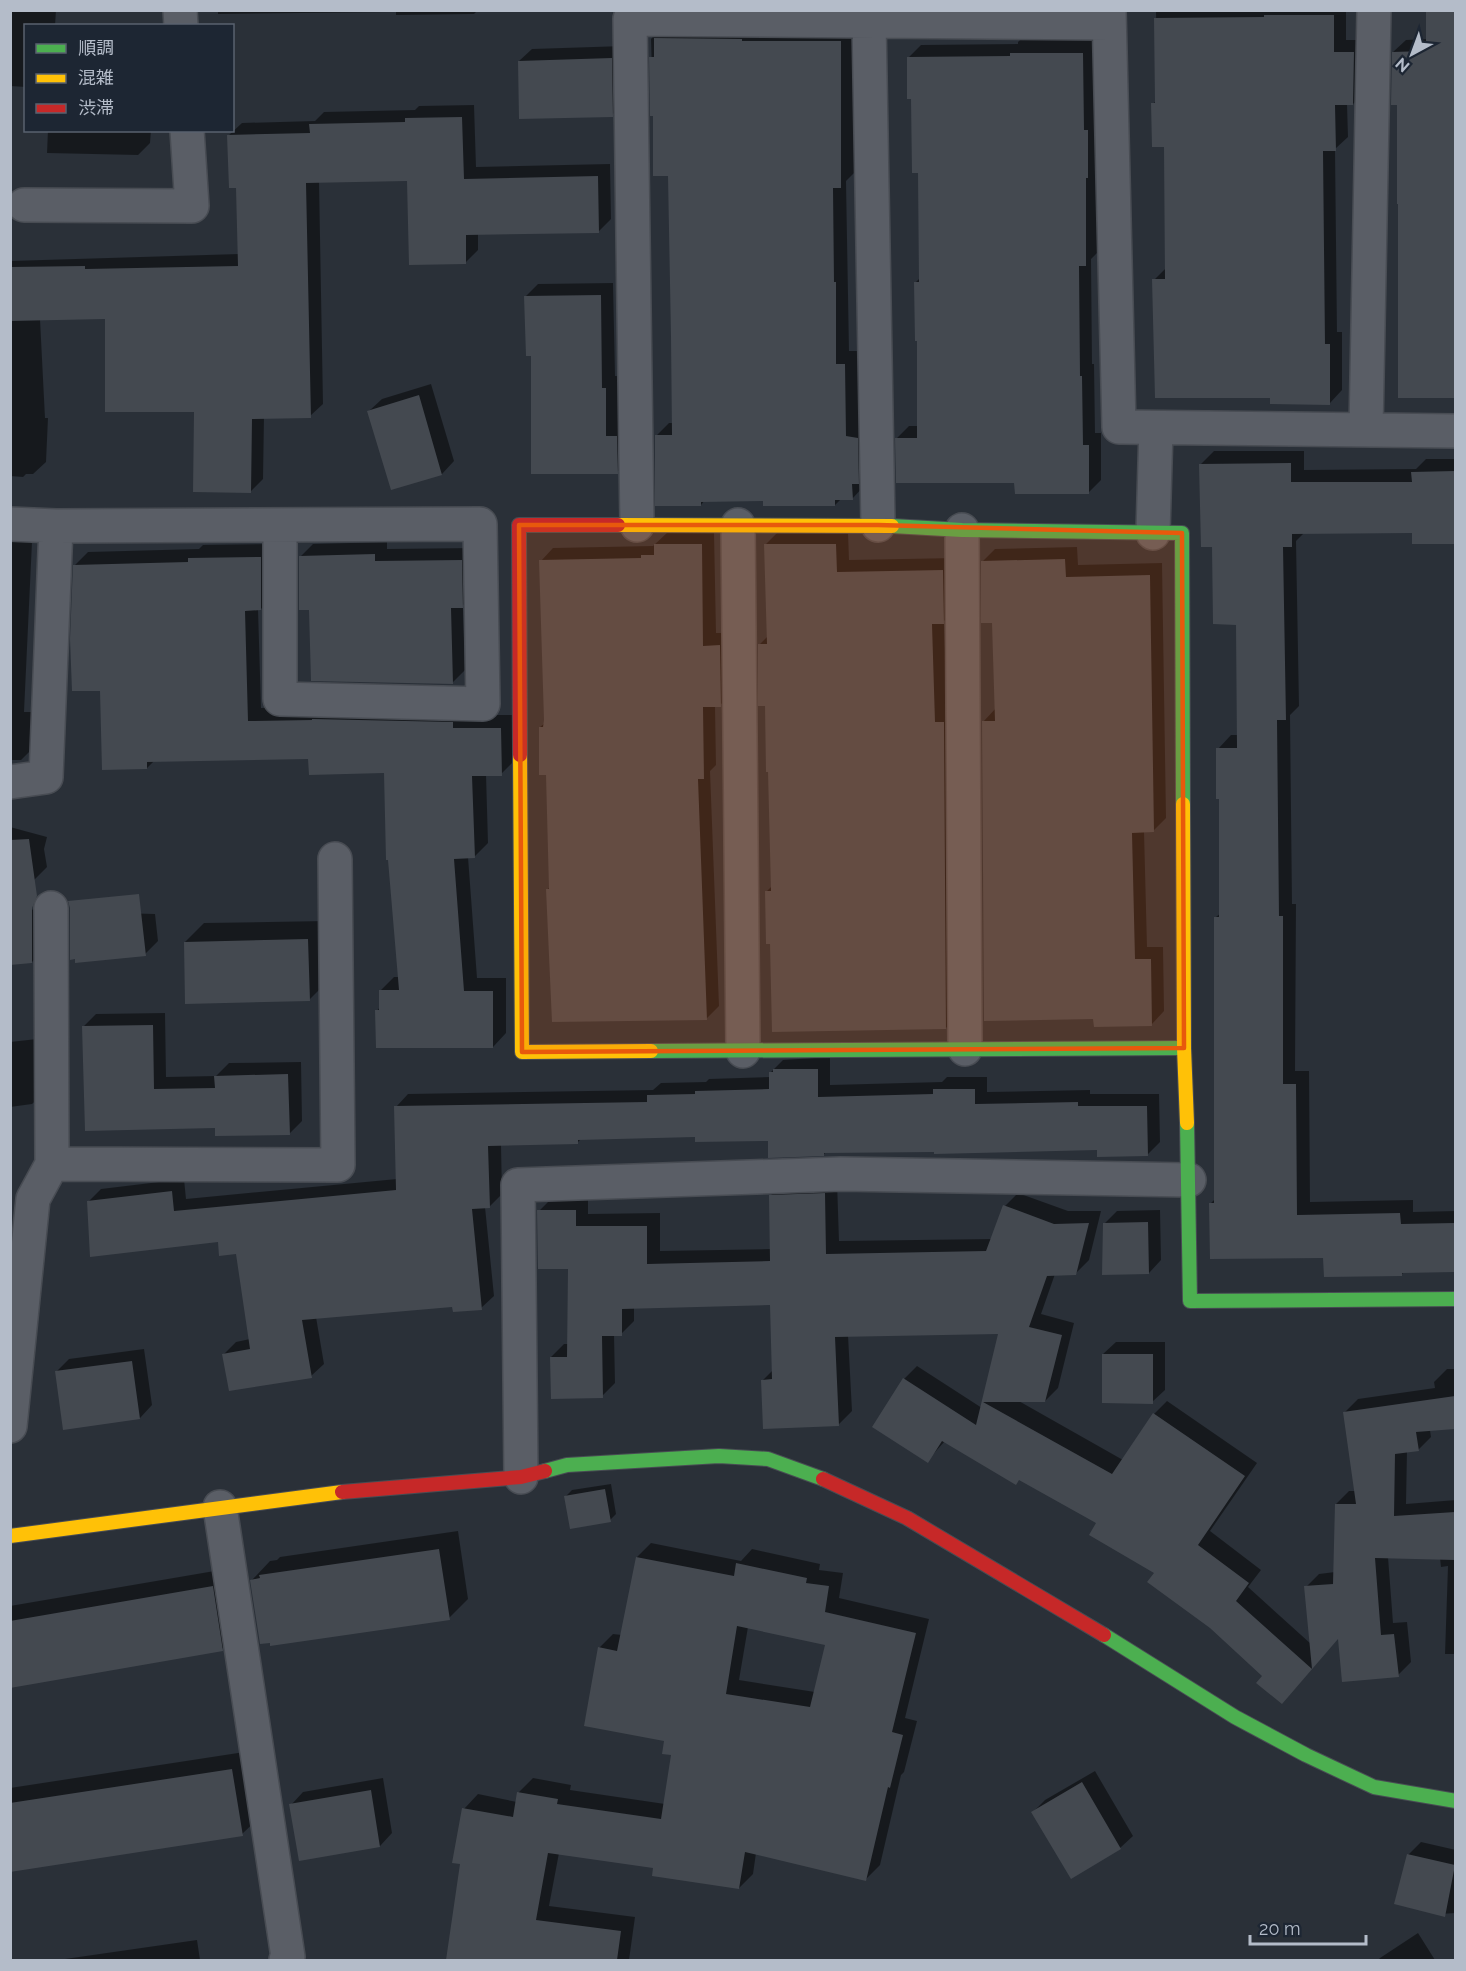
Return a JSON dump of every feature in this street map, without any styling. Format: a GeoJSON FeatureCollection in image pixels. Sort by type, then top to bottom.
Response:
{"type":"FeatureCollection","features":[{"type":"Feature","properties":{"kind":"street"},"geometry":{"type":"LineString","coordinates":[[1366,430],[1374,10]]}},
{"type":"Feature","properties":{"kind":"street"},"geometry":{"type":"LineString","coordinates":[[637,525],[630,19],[869,21],[1109,17],[1119,427],[1455,431]]}},
{"type":"Feature","properties":{"kind":"street"},"geometry":{"type":"LineString","coordinates":[[869,21],[878,525]]}},
{"type":"Feature","properties":{"kind":"street"},"geometry":{"type":"LineString","coordinates":[[24,205],[192,206],[187,132]]}},
{"type":"Feature","properties":{"kind":"street"},"geometry":{"type":"LineString","coordinates":[[1153,533],[1156,428]]}},
{"type":"Feature","properties":{"kind":"street"},"geometry":{"type":"LineString","coordinates":[[10,524],[56,526],[480,524],[483,704],[280,699],[280,525]]}},
{"type":"Feature","properties":{"kind":"street"},"geometry":{"type":"LineString","coordinates":[[1184,1048],[522,1052],[519,525],[878,525],[962,530],[1182,533],[1184,1048],[1189,1180],[1190,1301],[1455,1299]]}},
{"type":"Feature","properties":{"kind":"street"},"geometry":{"type":"LineString","coordinates":[[738,525],[744,1051]]}},
{"type":"Feature","properties":{"kind":"street"},"geometry":{"type":"LineString","coordinates":[[10,782],[46,777],[56,526]]}},
{"type":"Feature","properties":{"kind":"street"},"geometry":{"type":"LineString","coordinates":[[962,530],[965,1049]]}},
{"type":"Feature","properties":{"kind":"street"},"geometry":{"type":"LineString","coordinates":[[52,1164],[338,1165],[335,859]]}},
{"type":"Feature","properties":{"kind":"street"},"geometry":{"type":"LineString","coordinates":[[10,1426],[33,1200],[52,1164],[51,908]]}},
{"type":"Feature","properties":{"kind":"street"},"geometry":{"type":"LineString","coordinates":[[521,1477],[518,1185],[841,1174],[1189,1180]]}},
{"type":"Feature","properties":{"kind":"street"},"geometry":{"type":"LineString","coordinates":[[10,1536],[361,1489],[521,1477],[567,1465],[719,1456],[768,1459],[821,1478],[907,1518],[1067,1612],[1235,1717],[1306,1755],[1374,1787],[1455,1802]]}},
{"type":"Feature","properties":{"kind":"street"},"geometry":{"type":"LineString","coordinates":[[220,1507],[288,1957],[286,1960]]}},
{"type":"Feature","properties":{"kind":"highlighted area"},"geometry":{"type":"Polygon","coordinates":[[[519,525],[878,525],[1182,533],[1184,1048],[522,1052],[519,525]]]}},
{"type":"Feature","properties":{"kind":"building"},"geometry":{"type":"Polygon","coordinates":[[[1426,10],[1455,10],[1455,398],[1398,398],[1397,105],[1391,105],[1392,52],[1426,51],[1426,10]]]}},
{"type":"Feature","properties":{"kind":"building"},"geometry":{"type":"Polygon","coordinates":[[[1264,15],[1334,15],[1334,52],[1354,52],[1353,105],[1335,105],[1336,151],[1323,151],[1325,344],[1330,344],[1330,405],[1270,404],[1270,398],[1155,398],[1152,279],[1165,279],[1164,147],[1152,147],[1151,103],[1155,103],[1154,18],[1264,17],[1264,15]]]}},
{"type":"Feature","properties":{"kind":"building"},"geometry":{"type":"Polygon","coordinates":[[[654,38],[841,41],[841,188],[833,188],[836,364],[845,364],[846,436],[858,438],[859,484],[852,484],[853,500],[835,500],[835,506],[763,506],[763,501],[701,502],[701,506],[655,506],[655,435],[672,435],[668,176],[653,176],[653,116],[650,116],[649,57],[654,57],[654,38]]]}},
{"type":"Feature","properties":{"kind":"building"},"geometry":{"type":"Polygon","coordinates":[[[1010,53],[1083,53],[1084,130],[1088,130],[1088,178],[1086,178],[1086,266],[1079,266],[1080,376],[1082,376],[1083,445],[1089,445],[1089,494],[1015,494],[1014,483],[896,483],[895,438],[917,438],[917,341],[915,341],[914,282],[919,282],[918,173],[912,173],[911,99],[907,99],[907,57],[1010,56],[1010,53]]]}},
{"type":"Feature","properties":{"kind":"building"},"geometry":{"type":"Polygon","coordinates":[[[612,58],[613,117],[519,119],[518,61],[612,58]]]}},
{"type":"Feature","properties":{"kind":"building"},"geometry":{"type":"Polygon","coordinates":[[[462,117],[464,179],[598,176],[599,233],[466,235],[466,264],[409,265],[407,181],[306,183],[311,418],[252,419],[251,493],[193,492],[194,412],[105,412],[105,319],[10,321],[10,267],[85,266],[85,269],[238,266],[236,188],[229,188],[227,135],[310,133],[309,124],[405,122],[405,118],[462,117]]]}},
{"type":"Feature","properties":{"kind":"building"},"geometry":{"type":"Polygon","coordinates":[[[601,295],[602,388],[606,388],[606,436],[617,436],[618,474],[531,474],[531,356],[526,356],[524,296],[601,295]]]}},
{"type":"Feature","properties":{"kind":"building"},"geometry":{"type":"Polygon","coordinates":[[[419,395],[442,475],[391,490],[367,411],[419,395]]]}},
{"type":"Feature","properties":{"kind":"building"},"geometry":{"type":"Polygon","coordinates":[[[1291,463],[1291,482],[1412,482],[1411,472],[1455,471],[1455,544],[1412,544],[1412,533],[1292,534],[1292,547],[1283,547],[1286,720],[1277,720],[1279,916],[1283,916],[1283,1084],[1296,1084],[1297,1215],[1400,1213],[1401,1224],[1455,1223],[1455,1272],[1402,1273],[1402,1276],[1324,1277],[1323,1258],[1210,1259],[1209,1203],[1214,1203],[1214,917],[1219,917],[1219,799],[1216,799],[1216,748],[1237,748],[1236,625],[1213,624],[1212,547],[1201,547],[1199,464],[1291,463]]]}},
{"type":"Feature","properties":{"kind":"building"},"geometry":{"type":"Polygon","coordinates":[[[654,544],[702,544],[703,646],[720,645],[721,707],[703,707],[704,779],[698,779],[707,1020],[552,1022],[546,889],[549,889],[546,775],[539,775],[539,727],[543,727],[544,720],[539,560],[641,558],[641,555],[654,555],[654,544]]]}},
{"type":"Feature","properties":{"kind":"building"},"geometry":{"type":"Polygon","coordinates":[[[764,544],[836,544],[837,572],[943,570],[944,624],[932,624],[935,722],[944,722],[946,1029],[772,1032],[770,944],[766,944],[765,891],[771,891],[768,772],[766,772],[765,706],[758,706],[758,644],[767,644],[764,544]]]}},
{"type":"Feature","properties":{"kind":"building"},"geometry":{"type":"Polygon","coordinates":[[[375,554],[375,561],[462,560],[463,608],[451,608],[453,684],[311,681],[309,610],[299,610],[299,556],[375,554]]]}},
{"type":"Feature","properties":{"kind":"building"},"geometry":{"type":"Polygon","coordinates":[[[261,557],[261,610],[245,611],[248,721],[312,719],[453,722],[453,728],[501,728],[502,776],[472,776],[475,858],[454,859],[464,991],[493,991],[493,1048],[376,1048],[375,1010],[379,1010],[379,990],[399,990],[388,860],[386,860],[384,773],[309,775],[308,759],[147,762],[147,769],[102,770],[100,691],[72,691],[70,639],[73,565],[188,562],[188,558],[261,557]]]}},
{"type":"Feature","properties":{"kind":"building"},"geometry":{"type":"Polygon","coordinates":[[[1065,559],[1066,577],[1150,575],[1154,832],[1132,833],[1135,959],[1151,959],[1152,1026],[1094,1027],[1093,1019],[984,1021],[982,721],[995,721],[992,623],[981,623],[981,561],[1065,559]]]}},
{"type":"Feature","properties":{"kind":"building"},"geometry":{"type":"Polygon","coordinates":[[[29,839],[37,896],[32,908],[32,963],[10,965],[10,840],[29,839]]]}},
{"type":"Feature","properties":{"kind":"building"},"geometry":{"type":"Polygon","coordinates":[[[139,894],[146,956],[75,963],[75,959],[70,960],[68,901],[139,894]]]}},
{"type":"Feature","properties":{"kind":"building"},"geometry":{"type":"Polygon","coordinates":[[[308,939],[310,1001],[185,1004],[184,942],[308,939]]]}},
{"type":"Feature","properties":{"kind":"building"},"geometry":{"type":"Polygon","coordinates":[[[153,1025],[154,1089],[215,1088],[214,1076],[288,1074],[290,1135],[215,1136],[215,1128],[85,1131],[82,1026],[153,1025]]]}},
{"type":"Feature","properties":{"kind":"building"},"geometry":{"type":"Polygon","coordinates":[[[773,1069],[818,1069],[818,1097],[933,1094],[933,1089],[975,1089],[975,1104],[1078,1102],[1078,1106],[1147,1106],[1148,1156],[1097,1157],[1097,1150],[934,1154],[934,1152],[824,1153],[824,1156],[768,1158],[768,1141],[695,1142],[695,1137],[578,1140],[578,1144],[488,1146],[490,1208],[472,1209],[482,1310],[453,1312],[452,1307],[302,1320],[312,1378],[229,1391],[222,1354],[250,1349],[236,1254],[219,1256],[218,1242],[90,1257],[87,1201],[172,1191],[174,1211],[396,1190],[394,1106],[647,1102],[647,1095],[769,1089],[769,1072],[773,1072],[773,1069]]]}},
{"type":"Feature","properties":{"kind":"building"},"geometry":{"type":"Polygon","coordinates":[[[825,1193],[826,1254],[986,1251],[1003,1205],[1054,1224],[1089,1223],[1076,1275],[1047,1276],[1029,1327],[1062,1335],[1045,1402],[983,1402],[1112,1474],[1153,1413],[1245,1476],[1198,1545],[1249,1583],[1236,1601],[1312,1669],[1304,1586],[1333,1584],[1335,1504],[1356,1504],[1343,1412],[1455,1396],[1455,1429],[1416,1432],[1419,1451],[1395,1454],[1394,1516],[1455,1512],[1455,1560],[1375,1558],[1381,1635],[1394,1634],[1399,1677],[1342,1682],[1338,1639],[1282,1704],[1256,1683],[1262,1676],[1210,1628],[1147,1582],[1154,1573],[1089,1535],[1096,1523],[1019,1480],[1016,1485],[942,1441],[928,1463],[872,1427],[903,1378],[976,1425],[998,1334],[835,1337],[839,1426],[763,1429],[761,1380],[772,1379],[770,1305],[622,1309],[622,1336],[602,1336],[603,1398],[551,1399],[550,1357],[567,1357],[568,1269],[538,1269],[537,1210],[576,1210],[576,1226],[647,1226],[647,1264],[770,1261],[769,1195],[825,1193]]]}},
{"type":"Feature","properties":{"kind":"building"},"geometry":{"type":"Polygon","coordinates":[[[1148,1222],[1149,1274],[1102,1275],[1103,1223],[1148,1222]]]}},
{"type":"Feature","properties":{"kind":"building"},"geometry":{"type":"Polygon","coordinates":[[[1102,1354],[1153,1354],[1153,1404],[1102,1403],[1102,1354]]]}},
{"type":"Feature","properties":{"kind":"building"},"geometry":{"type":"Polygon","coordinates":[[[132,1361],[140,1419],[63,1430],[55,1371],[132,1361]]]}},
{"type":"Feature","properties":{"kind":"building"},"geometry":{"type":"Polygon","coordinates":[[[605,1489],[611,1522],[570,1529],[564,1496],[605,1489]]]}},
{"type":"Feature","properties":{"kind":"building"},"geometry":{"type":"Polygon","coordinates":[[[439,1549],[450,1620],[270,1646],[270,1643],[260,1644],[250,1580],[260,1578],[259,1575],[439,1549]]]}},
{"type":"Feature","properties":{"kind":"building"},"geometry":{"type":"Polygon","coordinates":[[[636,1557],[734,1576],[736,1563],[807,1578],[806,1583],[829,1586],[825,1612],[916,1633],[892,1732],[903,1735],[866,1881],[745,1852],[739,1889],[652,1876],[653,1868],[548,1853],[536,1920],[621,1931],[617,1960],[446,1960],[460,1864],[452,1863],[462,1808],[513,1817],[517,1792],[558,1799],[557,1804],[661,1819],[671,1755],[662,1754],[664,1741],[584,1726],[598,1647],[617,1651],[636,1557]],[[737,1626],[726,1694],[810,1707],[825,1645],[737,1626]]]}},
{"type":"Feature","properties":{"kind":"building"},"geometry":{"type":"Polygon","coordinates":[[[213,1586],[223,1651],[10,1688],[10,1621],[213,1586]]]}},
{"type":"Feature","properties":{"kind":"building"},"geometry":{"type":"Polygon","coordinates":[[[232,1769],[243,1836],[10,1872],[10,1803],[232,1769]]]}},
{"type":"Feature","properties":{"kind":"building"},"geometry":{"type":"Polygon","coordinates":[[[1082,1782],[1121,1849],[1071,1879],[1031,1812],[1082,1782]]]}},
{"type":"Feature","properties":{"kind":"building"},"geometry":{"type":"Polygon","coordinates":[[[371,1790],[380,1847],[299,1861],[289,1804],[371,1790]]]}},
{"type":"Feature","properties":{"kind":"building"},"geometry":{"type":"Polygon","coordinates":[[[1407,1854],[1455,1865],[1445,1917],[1394,1904],[1407,1854]]]}},
{"type":"Feature","properties":{"kind":"traffic: fast"},"geometry":{"type":"LineString","coordinates":[[892,526],[962,530],[1182,533],[1183,804]]}},
{"type":"Feature","properties":{"kind":"traffic: fast"},"geometry":{"type":"LineString","coordinates":[[651,1051],[1184,1048]]}},
{"type":"Feature","properties":{"kind":"traffic: fast"},"geometry":{"type":"LineString","coordinates":[[1187,1123],[1190,1301],[1456,1299]]}},
{"type":"Feature","properties":{"kind":"traffic: fast"},"geometry":{"type":"LineString","coordinates":[[545,1471],[567,1465],[719,1456],[768,1459],[823,1479]]}},
{"type":"Feature","properties":{"kind":"traffic: fast"},"geometry":{"type":"LineString","coordinates":[[1104,1635],[1235,1717],[1306,1755],[1374,1787],[1456,1801]]}},
{"type":"Feature","properties":{"kind":"traffic: slow"},"geometry":{"type":"LineString","coordinates":[[618,525],[892,526]]}},
{"type":"Feature","properties":{"kind":"traffic: slow"},"geometry":{"type":"LineString","coordinates":[[520,755],[522,1052],[651,1051]]}},
{"type":"Feature","properties":{"kind":"traffic: slow"},"geometry":{"type":"LineString","coordinates":[[1183,804],[1184,1048],[1187,1123]]}},
{"type":"Feature","properties":{"kind":"traffic: slow"},"geometry":{"type":"LineString","coordinates":[[10,1536],[342,1492]]}},
{"type":"Feature","properties":{"kind":"traffic: jam"},"geometry":{"type":"LineString","coordinates":[[520,755],[519,525],[618,525]]}},
{"type":"Feature","properties":{"kind":"traffic: jam"},"geometry":{"type":"LineString","coordinates":[[342,1492],[521,1477],[545,1471]]}},
{"type":"Feature","properties":{"kind":"traffic: jam"},"geometry":{"type":"LineString","coordinates":[[823,1479],[907,1518],[1104,1635]]}}]}
